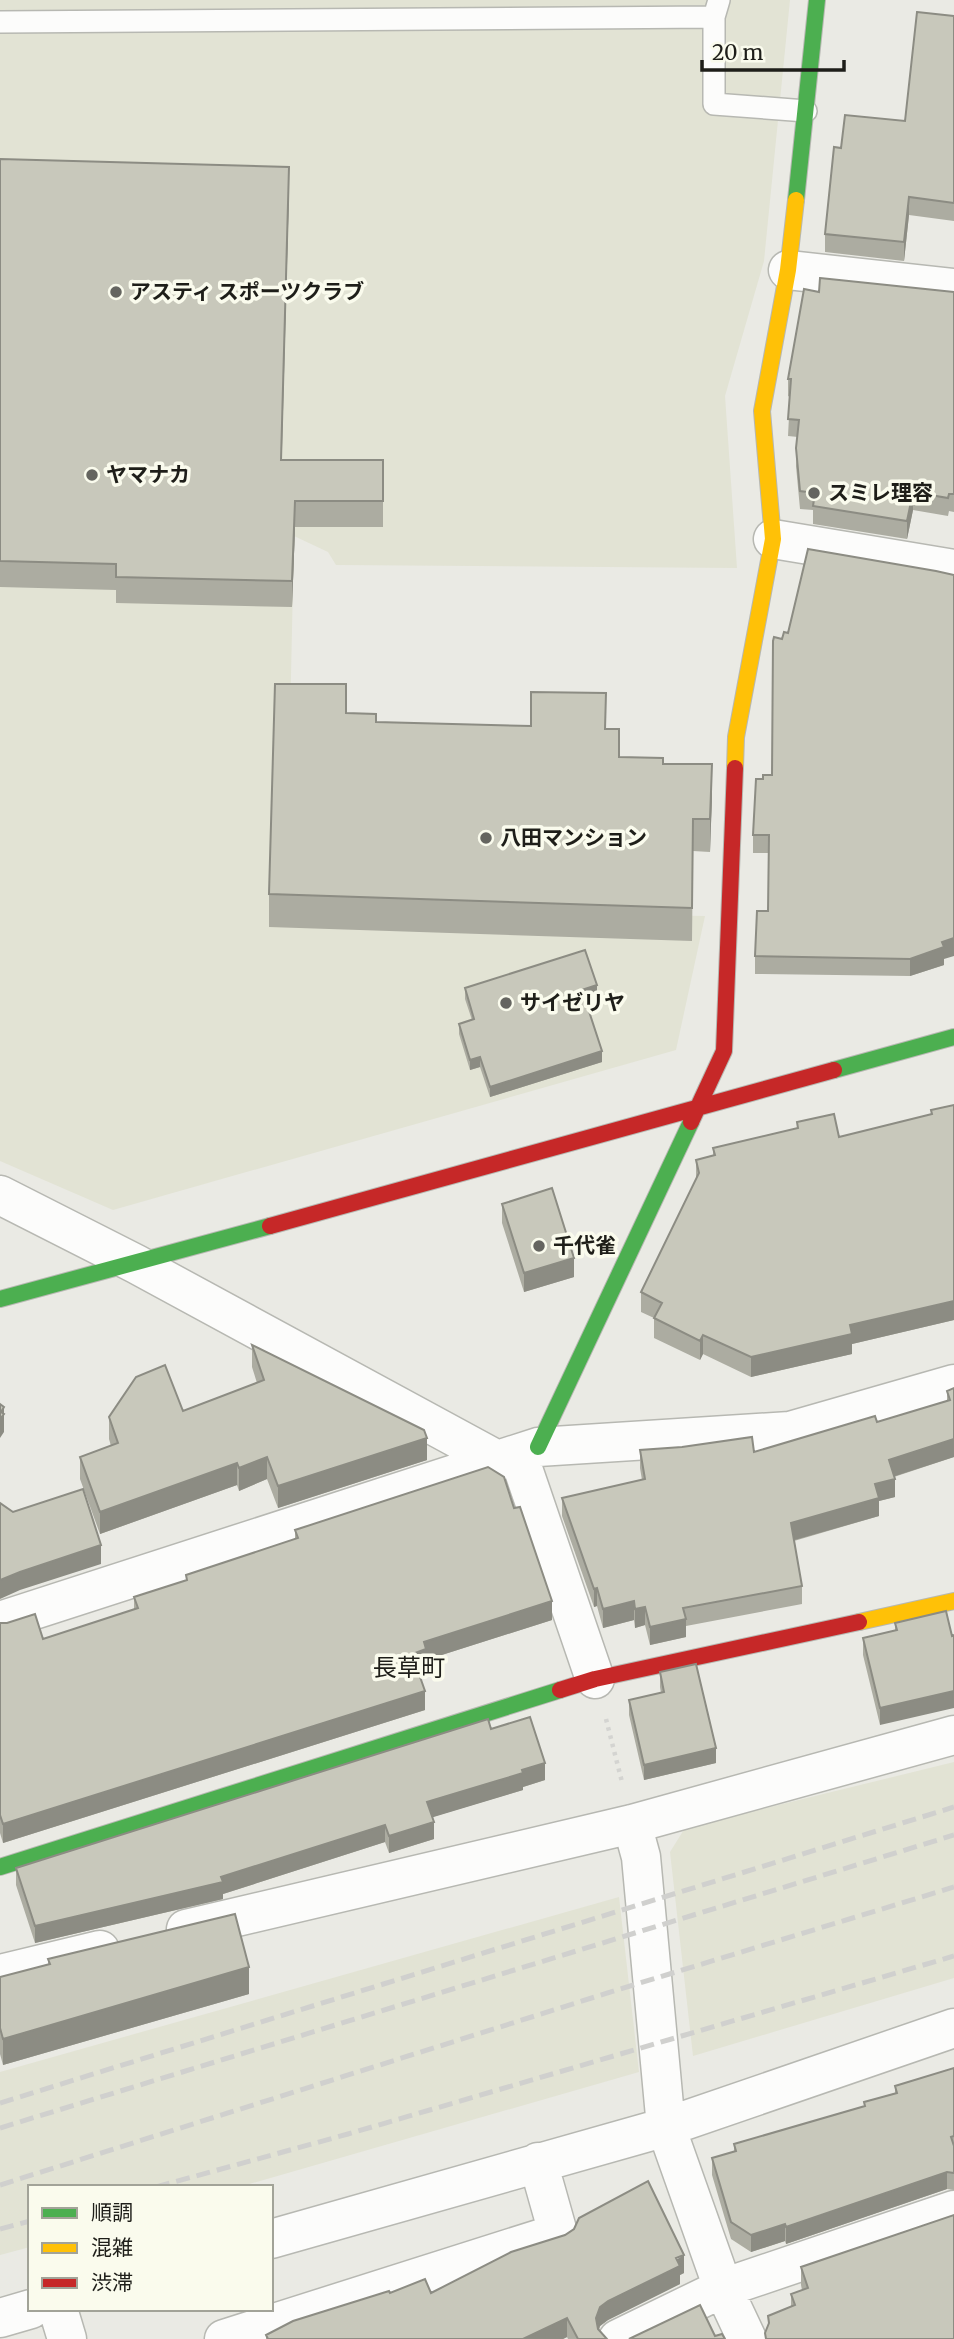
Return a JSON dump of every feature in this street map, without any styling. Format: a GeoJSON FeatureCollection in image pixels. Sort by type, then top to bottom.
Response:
{"type":"FeatureCollection","features":[{"type":"Feature","properties":{"kind":"street"},"geometry":{"type":"LineString","coordinates":[[518,1454],[724,1051],[736,737],[773,539],[762,411],[788,270],[817,0]]}},
{"type":"Feature","properties":{"kind":"street"},"geometry":{"type":"LineString","coordinates":[[788,270],[954,288]]}},
{"type":"Feature","properties":{"kind":"street"},"geometry":{"type":"LineString","coordinates":[[773,539],[954,569]]}},
{"type":"Feature","properties":{"kind":"street"},"geometry":{"type":"LineString","coordinates":[[0,1299],[136,1264],[954,1037]]}},
{"type":"Feature","properties":{"kind":"street"},"geometry":{"type":"LineString","coordinates":[[0,1195],[518,1454],[595,1679]]}},
{"type":"Feature","properties":{"kind":"street"},"geometry":{"type":"LineString","coordinates":[[0,1621],[518,1454],[790,1431],[954,1384]]}},
{"type":"Feature","properties":{"kind":"street"},"geometry":{"type":"LineString","coordinates":[[0,1867],[595,1679],[954,1601]]}},
{"type":"Feature","properties":{"kind":"street"},"geometry":{"type":"LineString","coordinates":[[0,1974],[632,1824],[954,1735]]}},
{"type":"Feature","properties":{"kind":"street"},"geometry":{"type":"LineString","coordinates":[[632,1824],[641,1857],[666,2127],[723,2288],[747,2339]]}},
{"type":"Feature","properties":{"kind":"street"},"geometry":{"type":"LineString","coordinates":[[273,2238],[666,2127],[954,2028]]}},
{"type":"Feature","properties":{"kind":"street"},"geometry":{"type":"LineString","coordinates":[[225,2339],[558,2233],[538,2162]]}},
{"type":"Feature","properties":{"kind":"street"},"geometry":{"type":"LineString","coordinates":[[618,2339],[723,2288],[954,2210]]}},
{"type":"Feature","properties":{"kind":"street"},"geometry":{"type":"LineString","coordinates":[[0,2318],[28,2310]]}},
{"type":"Feature","properties":{"kind":"street"},"geometry":{"type":"LineString","coordinates":[[59,2311],[67,2339]]}},
{"type":"Feature","properties":{"kind":"lane"},"geometry":{"type":"LineString","coordinates":[[0,22],[717,8],[714,104],[806,111]]}},
{"type":"Feature","properties":{"kind":"path"},"geometry":{"type":"LineString","coordinates":[[595,1679],[632,1824]]}},
{"type":"Feature","properties":{"kind":"shaded area"},"geometry":{"type":"Polygon","coordinates":[[[0,0],[790,0],[764,261],[725,396],[737,568],[336,565],[328,552],[294,536],[286,909],[705,916],[676,1050],[113,1210],[0,1161],[0,0]]]}},
{"type":"Feature","properties":{"kind":"shaded area"},"geometry":{"type":"Polygon","coordinates":[[[954,1762],[954,1978],[693,2056],[670,1852],[685,1828],[954,1762]]]}},
{"type":"Feature","properties":{"kind":"shaded area"},"geometry":{"type":"Polygon","coordinates":[[[619,1897],[639,2072],[246,2185],[28,2185],[28,2248],[0,2255],[0,2072],[619,1897]]]}},
{"type":"Feature","properties":{"kind":"building"},"geometry":{"type":"Polygon","coordinates":[[[917,12],[954,16],[954,203],[909,197],[904,242],[825,234],[834,147],[841,148],[845,115],[905,121],[917,12]]]}},
{"type":"Feature","properties":{"kind":"building"},"geometry":{"type":"Polygon","coordinates":[[[0,159],[289,167],[281,460],[383,460],[383,501],[295,501],[292,581],[116,577],[116,564],[0,561],[0,159]]]}},
{"type":"Feature","properties":{"kind":"building"},"geometry":{"type":"Polygon","coordinates":[[[820,278],[954,292],[954,494],[949,494],[948,498],[913,492],[907,521],[813,506],[815,493],[800,491],[796,448],[799,420],[788,419],[791,379],[788,379],[804,289],[819,292],[820,278]]]}},
{"type":"Feature","properties":{"kind":"building"},"geometry":{"type":"Polygon","coordinates":[[[808,549],[954,575],[954,938],[942,942],[944,947],[910,959],[755,956],[757,911],[768,911],[769,835],[753,835],[756,779],[763,779],[763,775],[772,775],[773,641],[774,637],[782,639],[784,632],[788,633],[808,549]]]}},
{"type":"Feature","properties":{"kind":"building"},"geometry":{"type":"Polygon","coordinates":[[[275,684],[346,684],[346,713],[376,714],[376,722],[531,726],[531,692],[606,693],[605,729],[619,729],[619,757],[663,758],[663,764],[712,764],[710,819],[693,819],[692,908],[269,894],[275,684]]]}},
{"type":"Feature","properties":{"kind":"building"},"geometry":{"type":"Polygon","coordinates":[[[585,950],[597,985],[582,990],[602,1051],[490,1087],[480,1057],[470,1060],[459,1024],[474,1019],[465,988],[585,950]]]}},
{"type":"Feature","properties":{"kind":"building"},"geometry":{"type":"Polygon","coordinates":[[[954,1105],[954,1301],[850,1325],[852,1334],[751,1357],[703,1335],[700,1341],[654,1318],[662,1303],[641,1292],[699,1173],[696,1160],[715,1155],[713,1148],[798,1128],[797,1122],[834,1114],[839,1137],[932,1114],[931,1110],[954,1105]]]}},
{"type":"Feature","properties":{"kind":"building"},"geometry":{"type":"Polygon","coordinates":[[[552,1188],[574,1258],[524,1273],[502,1204],[552,1188]]]}},
{"type":"Feature","properties":{"kind":"building"},"geometry":{"type":"Polygon","coordinates":[[[252,1345],[424,1430],[427,1438],[278,1486],[267,1457],[239,1468],[237,1463],[100,1512],[80,1457],[118,1443],[109,1417],[136,1377],[165,1365],[183,1411],[264,1380],[252,1345]]]}},
{"type":"Feature","properties":{"kind":"building"},"geometry":{"type":"Polygon","coordinates":[[[954,1388],[954,1439],[889,1460],[895,1479],[875,1484],[879,1498],[791,1523],[802,1586],[683,1608],[686,1619],[650,1627],[645,1607],[635,1609],[634,1601],[603,1609],[562,1498],[645,1479],[640,1450],[752,1437],[754,1452],[875,1416],[877,1422],[950,1400],[947,1391],[954,1388]]]}},
{"type":"Feature","properties":{"kind":"building"},"geometry":{"type":"Polygon","coordinates":[[[0,1404],[4,1407],[1,1412],[4,1414],[0,1419],[0,1404]]]}},
{"type":"Feature","properties":{"kind":"building"},"geometry":{"type":"Polygon","coordinates":[[[488,1467],[504,1477],[514,1508],[520,1507],[552,1601],[424,1642],[426,1649],[412,1654],[425,1691],[3,1824],[0,1815],[0,1623],[35,1614],[43,1639],[138,1608],[134,1597],[187,1580],[186,1575],[298,1538],[295,1530],[488,1467]]]}},
{"type":"Feature","properties":{"kind":"building"},"geometry":{"type":"Polygon","coordinates":[[[83,1489],[101,1545],[0,1580],[0,1503],[13,1512],[83,1489]]]}},
{"type":"Feature","properties":{"kind":"building"},"geometry":{"type":"Polygon","coordinates":[[[946,1611],[952,1636],[954,1635],[954,1691],[880,1708],[863,1638],[897,1630],[895,1623],[946,1611]]]}},
{"type":"Feature","properties":{"kind":"building"},"geometry":{"type":"Polygon","coordinates":[[[696,1664],[716,1748],[644,1765],[629,1700],[664,1692],[660,1672],[696,1664]]]}},
{"type":"Feature","properties":{"kind":"building"},"geometry":{"type":"Polygon","coordinates":[[[530,1717],[545,1763],[522,1770],[523,1773],[427,1802],[434,1822],[389,1836],[385,1825],[221,1877],[223,1882],[35,1926],[16,1868],[488,1719],[491,1729],[530,1717]]]}},
{"type":"Feature","properties":{"kind":"building"},"geometry":{"type":"Polygon","coordinates":[[[235,1914],[249,1967],[3,2039],[0,2028],[0,1977],[50,1964],[48,1959],[235,1914]]]}},
{"type":"Feature","properties":{"kind":"building"},"geometry":{"type":"Polygon","coordinates":[[[954,2068],[954,2136],[951,2137],[954,2146],[954,2173],[947,2172],[786,2227],[785,2224],[751,2235],[731,2222],[712,2158],[736,2151],[734,2144],[865,2106],[864,2102],[897,2093],[895,2086],[954,2068]]]}},
{"type":"Feature","properties":{"kind":"building"},"geometry":{"type":"Polygon","coordinates":[[[648,2181],[684,2255],[676,2258],[680,2266],[600,2307],[596,2318],[598,2329],[607,2339],[578,2339],[567,2318],[523,2339],[268,2339],[266,2335],[293,2321],[389,2291],[390,2293],[425,2279],[431,2293],[511,2252],[565,2235],[574,2229],[579,2218],[648,2181]]]}},
{"type":"Feature","properties":{"kind":"building"},"geometry":{"type":"Polygon","coordinates":[[[954,2215],[954,2339],[766,2339],[768,2316],[795,2305],[791,2294],[808,2288],[801,2267],[954,2215]]]}},
{"type":"Feature","properties":{"kind":"building"},"geometry":{"type":"Polygon","coordinates":[[[700,2305],[715,2336],[722,2334],[725,2339],[629,2339],[700,2305]]]}},
{"type":"Feature","properties":{"kind":"railway"},"geometry":{"type":"LineString","coordinates":[[0,2103],[954,1807]]}},
{"type":"Feature","properties":{"kind":"railway"},"geometry":{"type":"LineString","coordinates":[[0,2128],[954,1835]]}},
{"type":"Feature","properties":{"kind":"railway"},"geometry":{"type":"LineString","coordinates":[[0,2185],[617,1990],[954,1887]]}},
{"type":"Feature","properties":{"kind":"railway"},"geometry":{"type":"LineString","coordinates":[[163,2185],[348,2134],[954,1956]]}},
{"type":"Feature","properties":{"kind":"railway"},"geometry":{"type":"LineString","coordinates":[[0,2229],[28,2222]]}},
{"type":"Feature","properties":{"kind":"traffic: fast"},"geometry":{"type":"LineString","coordinates":[[796,200],[817,0]]}},
{"type":"Feature","properties":{"kind":"traffic: fast"},"geometry":{"type":"LineString","coordinates":[[834,1070],[954,1037]]}},
{"type":"Feature","properties":{"kind":"traffic: fast"},"geometry":{"type":"LineString","coordinates":[[538,1447],[691,1122]]}},
{"type":"Feature","properties":{"kind":"traffic: fast"},"geometry":{"type":"LineString","coordinates":[[0,1299],[270,1226]]}},
{"type":"Feature","properties":{"kind":"traffic: fast"},"geometry":{"type":"LineString","coordinates":[[0,1867],[560,1690]]}},
{"type":"Feature","properties":{"kind":"traffic: slow"},"geometry":{"type":"LineString","coordinates":[[735,768],[736,737],[773,539],[762,411],[788,270],[796,200]]}},
{"type":"Feature","properties":{"kind":"traffic: slow"},"geometry":{"type":"LineString","coordinates":[[859,1622],[954,1601]]}},
{"type":"Feature","properties":{"kind":"traffic: jam"},"geometry":{"type":"LineString","coordinates":[[691,1122],[724,1051],[735,768]]}},
{"type":"Feature","properties":{"kind":"traffic: jam"},"geometry":{"type":"LineString","coordinates":[[270,1226],[834,1070]]}},
{"type":"Feature","properties":{"kind":"traffic: jam"},"geometry":{"type":"LineString","coordinates":[[560,1690],[595,1679],[859,1622]]}},
{"type":"Feature","properties":{"kind":"place","name":"アスティ スポーツクラブ"},"geometry":{"type":"Point","coordinates":[116,292]}},
{"type":"Feature","properties":{"kind":"place","name":"ヤマナカ"},"geometry":{"type":"Point","coordinates":[92,475]}},
{"type":"Feature","properties":{"kind":"place","name":"スミレ理容"},"geometry":{"type":"Point","coordinates":[814,493]}},
{"type":"Feature","properties":{"kind":"place","name":"八田マンション"},"geometry":{"type":"Point","coordinates":[486,838]}},
{"type":"Feature","properties":{"kind":"place","name":"サイゼリヤ"},"geometry":{"type":"Point","coordinates":[506,1003]}},
{"type":"Feature","properties":{"kind":"place","name":"千代雀"},"geometry":{"type":"Point","coordinates":[539,1246]}},
{"type":"Feature","properties":{"kind":"district","name":"長草町"},"geometry":{"type":"Point","coordinates":[409,1668]}}]}
